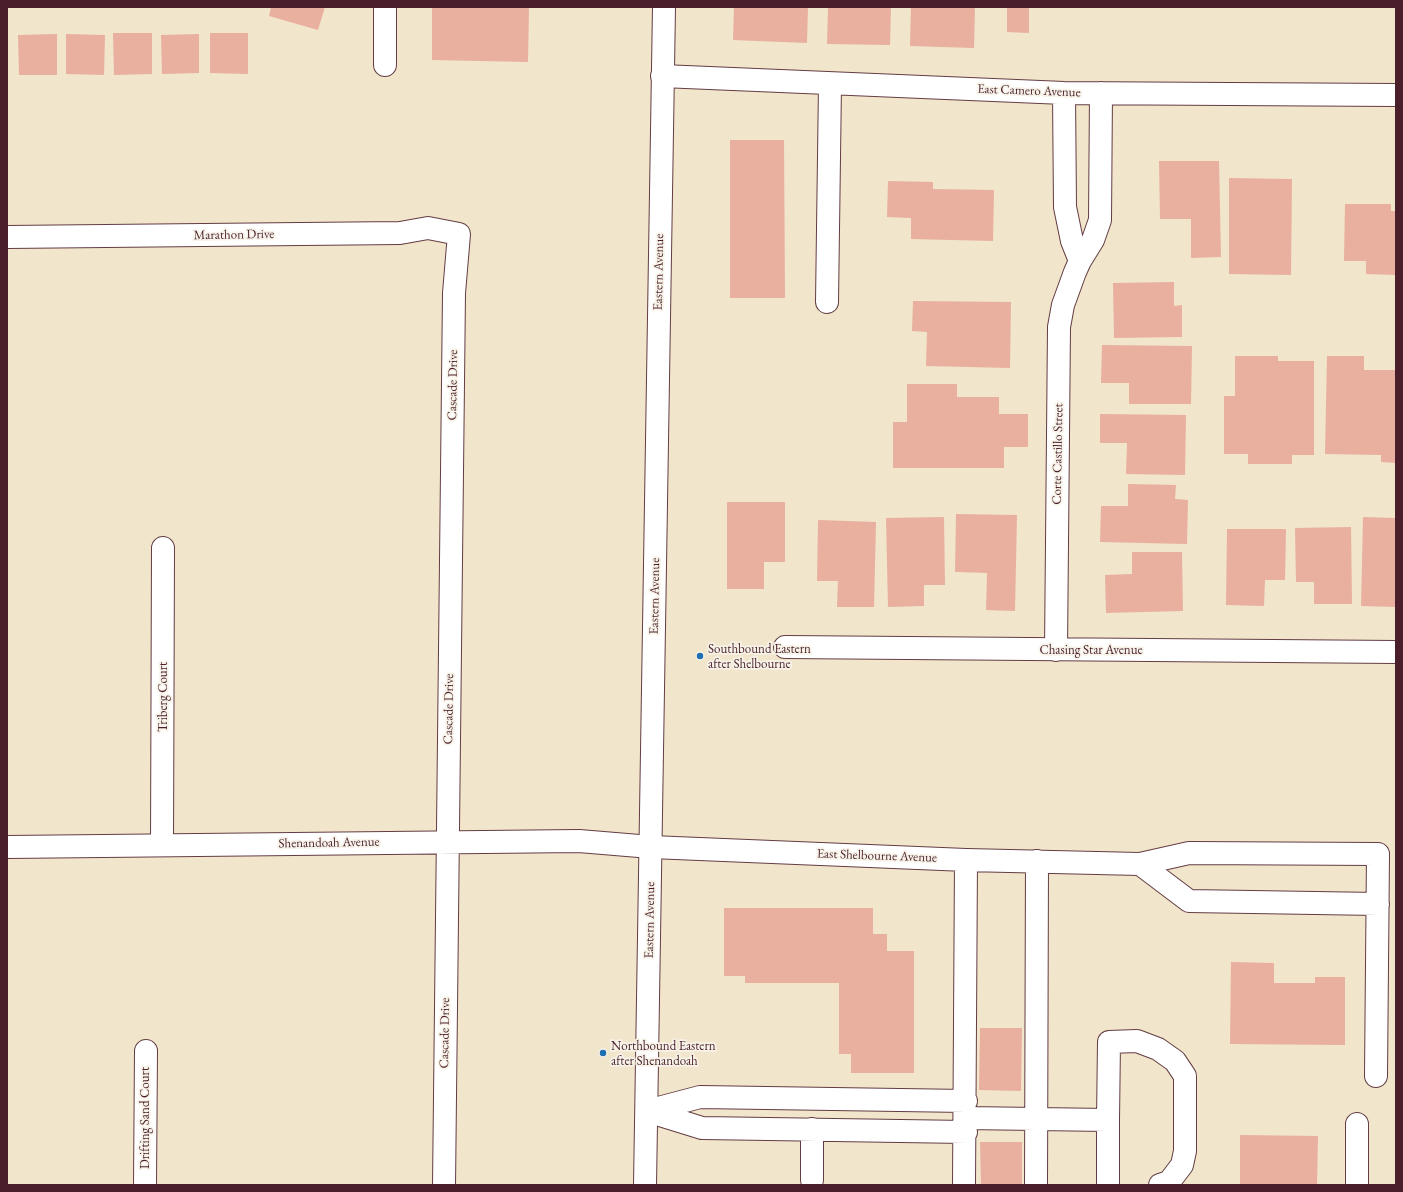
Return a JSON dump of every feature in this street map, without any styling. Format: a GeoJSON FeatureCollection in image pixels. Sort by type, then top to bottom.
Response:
{"type":"FeatureCollection","features":[{"type":"Feature","properties":{"kind":"street"},"geometry":{"type":"LineString","coordinates":[[385,7],[385,66]]}},
{"type":"Feature","properties":{"kind":"street","name":"Eastern Avenue"},"geometry":{"type":"LineString","coordinates":[[645,1185],[664,7]]}},
{"type":"Feature","properties":{"kind":"street","name":"East Camero Avenue"},"geometry":{"type":"LineString","coordinates":[[662,76],[1064,93],[1396,95]]}},
{"type":"Feature","properties":{"kind":"street"},"geometry":{"type":"LineString","coordinates":[[827,302],[830,84]]}},
{"type":"Feature","properties":{"kind":"street"},"geometry":{"type":"LineString","coordinates":[[1064,93],[1065,184],[1068,225],[1080,261]]}},
{"type":"Feature","properties":{"kind":"street","name":"Corte Castillo Street"},"geometry":{"type":"LineString","coordinates":[[1056,650],[1059,327],[1063,305],[1080,261],[1093,240],[1100,220],[1101,93]]}},
{"type":"Feature","properties":{"kind":"street"},"geometry":{"type":"LineString","coordinates":[[1065,184],[1100,185]]}},
{"type":"Feature","properties":{"kind":"street","name":"Marathon Drive"},"geometry":{"type":"LineString","coordinates":[[7,237],[400,233],[428,228],[459,234]]}},
{"type":"Feature","properties":{"kind":"street","name":"Cascade Drive"},"geometry":{"type":"LineString","coordinates":[[444,1185],[454,293],[459,234]]}},
{"type":"Feature","properties":{"kind":"street","name":"Triberg Court"},"geometry":{"type":"LineString","coordinates":[[162,845],[163,548]]}},
{"type":"Feature","properties":{"kind":"street","name":"Chasing Star Avenue"},"geometry":{"type":"LineString","coordinates":[[785,647],[1396,652]]}},
{"type":"Feature","properties":{"kind":"street","name":"Shenandoah Avenue"},"geometry":{"type":"LineString","coordinates":[[7,847],[579,841],[651,847]]}},
{"type":"Feature","properties":{"kind":"street","name":"East Shelbourne Avenue"},"geometry":{"type":"LineString","coordinates":[[651,847],[966,860],[1140,864],[1189,853],[1378,854],[1378,904]]}},
{"type":"Feature","properties":{"kind":"street"},"geometry":{"type":"LineString","coordinates":[[964,1185],[966,1117],[966,860]]}},
{"type":"Feature","properties":{"kind":"street"},"geometry":{"type":"LineString","coordinates":[[1036,1185],[1037,861]]}},
{"type":"Feature","properties":{"kind":"street"},"geometry":{"type":"LineString","coordinates":[[1140,864],[1189,901],[1378,904],[1376,1076]]}},
{"type":"Feature","properties":{"kind":"street"},"geometry":{"type":"LineString","coordinates":[[1108,1185],[1109,1042],[1137,1041],[1158,1049],[1175,1061],[1185,1076],[1185,1151],[1182,1165],[1169,1182],[1160,1185]]}},
{"type":"Feature","properties":{"kind":"street","name":"Drifting Sand Court"},"geometry":{"type":"LineString","coordinates":[[145,1185],[146,1051]]}},
{"type":"Feature","properties":{"kind":"street"},"geometry":{"type":"LineString","coordinates":[[647,1112],[700,1097],[892,1099],[966,1117]]}},
{"type":"Feature","properties":{"kind":"street"},"geometry":{"type":"LineString","coordinates":[[753,1129],[754,1098]]}},
{"type":"Feature","properties":{"kind":"street"},"geometry":{"type":"LineString","coordinates":[[892,1099],[892,1131]]}},
{"type":"Feature","properties":{"kind":"street"},"geometry":{"type":"LineString","coordinates":[[647,1112],[702,1128],[753,1129],[892,1131],[966,1117],[1108,1120]]}},
{"type":"Feature","properties":{"kind":"street"},"geometry":{"type":"LineString","coordinates":[[1357,1124],[1357,1185]]}},
{"type":"Feature","properties":{"kind":"street"},"geometry":{"type":"LineString","coordinates":[[812,1129],[812,1180]]}},
{"type":"Feature","properties":{"kind":"building"},"geometry":{"type":"Polygon","coordinates":[[[271,7],[325,7],[318,30],[269,16],[271,7]]]}},
{"type":"Feature","properties":{"kind":"building"},"geometry":{"type":"Polygon","coordinates":[[[432,7],[529,7],[528,62],[432,60],[432,7]]]}},
{"type":"Feature","properties":{"kind":"building"},"geometry":{"type":"Polygon","coordinates":[[[734,7],[808,7],[807,43],[733,40],[734,7]]]}},
{"type":"Feature","properties":{"kind":"building"},"geometry":{"type":"Polygon","coordinates":[[[828,7],[891,7],[890,45],[827,44],[828,7]]]}},
{"type":"Feature","properties":{"kind":"building"},"geometry":{"type":"Polygon","coordinates":[[[911,7],[975,7],[974,48],[910,46],[911,7]]]}},
{"type":"Feature","properties":{"kind":"building"},"geometry":{"type":"Polygon","coordinates":[[[1007,7],[1029,7],[1029,33],[1007,32],[1007,7]]]}},
{"type":"Feature","properties":{"kind":"building"},"geometry":{"type":"Polygon","coordinates":[[[113,33],[152,33],[152,74],[114,75],[113,33]]]}},
{"type":"Feature","properties":{"kind":"building"},"geometry":{"type":"Polygon","coordinates":[[[210,33],[248,33],[248,74],[210,73],[210,33]]]}},
{"type":"Feature","properties":{"kind":"building"},"geometry":{"type":"Polygon","coordinates":[[[57,34],[57,75],[19,75],[18,35],[57,34]]]}},
{"type":"Feature","properties":{"kind":"building"},"geometry":{"type":"Polygon","coordinates":[[[66,34],[105,35],[104,75],[66,74],[66,34]]]}},
{"type":"Feature","properties":{"kind":"building"},"geometry":{"type":"Polygon","coordinates":[[[199,34],[199,73],[162,74],[161,35],[199,34]]]}},
{"type":"Feature","properties":{"kind":"building"},"geometry":{"type":"Polygon","coordinates":[[[730,140],[784,140],[785,298],[730,298],[730,140]]]}},
{"type":"Feature","properties":{"kind":"building"},"geometry":{"type":"Polygon","coordinates":[[[1159,161],[1219,161],[1221,257],[1191,258],[1191,219],[1160,219],[1159,161]]]}},
{"type":"Feature","properties":{"kind":"building"},"geometry":{"type":"Polygon","coordinates":[[[1229,178],[1292,179],[1291,275],[1229,274],[1229,178]]]}},
{"type":"Feature","properties":{"kind":"building"},"geometry":{"type":"Polygon","coordinates":[[[888,181],[933,182],[933,189],[994,190],[993,241],[911,239],[911,218],[887,217],[888,181]]]}},
{"type":"Feature","properties":{"kind":"building"},"geometry":{"type":"Polygon","coordinates":[[[1345,204],[1391,204],[1391,211],[1396,211],[1396,275],[1366,274],[1366,261],[1344,261],[1345,204]]]}},
{"type":"Feature","properties":{"kind":"building"},"geometry":{"type":"Polygon","coordinates":[[[1174,282],[1174,306],[1182,305],[1182,337],[1114,338],[1113,283],[1174,282]]]}},
{"type":"Feature","properties":{"kind":"building"},"geometry":{"type":"Polygon","coordinates":[[[913,301],[1011,302],[1010,368],[926,366],[927,332],[912,331],[913,301]]]}},
{"type":"Feature","properties":{"kind":"building"},"geometry":{"type":"Polygon","coordinates":[[[1102,345],[1192,346],[1191,404],[1129,404],[1129,383],[1101,383],[1102,345]]]}},
{"type":"Feature","properties":{"kind":"building"},"geometry":{"type":"Polygon","coordinates":[[[1235,356],[1278,356],[1278,361],[1314,361],[1314,455],[1292,455],[1292,464],[1248,464],[1248,454],[1224,454],[1224,396],[1235,396],[1235,356]]]}},
{"type":"Feature","properties":{"kind":"building"},"geometry":{"type":"Polygon","coordinates":[[[1327,356],[1364,356],[1364,370],[1396,370],[1396,463],[1381,462],[1381,455],[1325,454],[1327,356]]]}},
{"type":"Feature","properties":{"kind":"building"},"geometry":{"type":"Polygon","coordinates":[[[907,384],[957,384],[957,397],[999,397],[999,414],[1028,414],[1028,447],[1004,447],[1004,468],[893,468],[893,422],[907,422],[907,384]]]}},
{"type":"Feature","properties":{"kind":"building"},"geometry":{"type":"Polygon","coordinates":[[[1100,414],[1186,415],[1185,475],[1126,474],[1127,443],[1100,443],[1100,414]]]}},
{"type":"Feature","properties":{"kind":"building"},"geometry":{"type":"Polygon","coordinates":[[[1128,484],[1176,485],[1175,499],[1188,500],[1187,544],[1100,542],[1101,506],[1128,506],[1128,484]]]}},
{"type":"Feature","properties":{"kind":"building"},"geometry":{"type":"Polygon","coordinates":[[[727,502],[785,502],[785,562],[764,562],[764,589],[727,589],[727,502]]]}},
{"type":"Feature","properties":{"kind":"building"},"geometry":{"type":"Polygon","coordinates":[[[956,514],[1017,515],[1015,611],[986,610],[987,573],[955,572],[956,514]]]}},
{"type":"Feature","properties":{"kind":"building"},"geometry":{"type":"Polygon","coordinates":[[[944,517],[945,585],[924,585],[924,606],[888,607],[886,518],[944,517]]]}},
{"type":"Feature","properties":{"kind":"building"},"geometry":{"type":"Polygon","coordinates":[[[1363,517],[1396,518],[1396,607],[1361,606],[1363,517]]]}},
{"type":"Feature","properties":{"kind":"building"},"geometry":{"type":"Polygon","coordinates":[[[818,520],[876,522],[874,607],[837,607],[838,581],[817,581],[818,520]]]}},
{"type":"Feature","properties":{"kind":"building"},"geometry":{"type":"Polygon","coordinates":[[[1351,527],[1352,604],[1314,604],[1314,582],[1296,582],[1295,528],[1351,527]]]}},
{"type":"Feature","properties":{"kind":"building"},"geometry":{"type":"Polygon","coordinates":[[[1227,529],[1286,529],[1285,580],[1265,580],[1264,606],[1226,605],[1227,529]]]}},
{"type":"Feature","properties":{"kind":"building"},"geometry":{"type":"Polygon","coordinates":[[[1132,552],[1182,552],[1183,611],[1106,613],[1105,575],[1132,574],[1132,552]]]}},
{"type":"Feature","properties":{"kind":"building"},"geometry":{"type":"Polygon","coordinates":[[[724,908],[873,908],[873,934],[887,934],[887,951],[914,951],[914,1073],[851,1073],[851,1054],[839,1054],[839,983],[745,983],[745,976],[724,976],[724,908]]]}},
{"type":"Feature","properties":{"kind":"building"},"geometry":{"type":"Polygon","coordinates":[[[1231,962],[1274,963],[1274,983],[1315,983],[1315,977],[1345,977],[1345,1045],[1230,1044],[1231,962]]]}},
{"type":"Feature","properties":{"kind":"building"},"geometry":{"type":"Polygon","coordinates":[[[980,1028],[1022,1028],[1021,1091],[979,1090],[980,1028]]]}},
{"type":"Feature","properties":{"kind":"building"},"geometry":{"type":"Polygon","coordinates":[[[1240,1135],[1318,1136],[1317,1185],[1240,1185],[1240,1135]]]}},
{"type":"Feature","properties":{"kind":"building"},"geometry":{"type":"Polygon","coordinates":[[[980,1142],[1022,1142],[1022,1185],[981,1185],[980,1142]]]}},
{"type":"Feature","properties":{"kind":"place","name":"Southbound Eastern after Shelbourne"},"geometry":{"type":"Point","coordinates":[700,656]}},
{"type":"Feature","properties":{"kind":"place","name":"Northbound Eastern after Shenandoah"},"geometry":{"type":"Point","coordinates":[603,1053]}}]}
